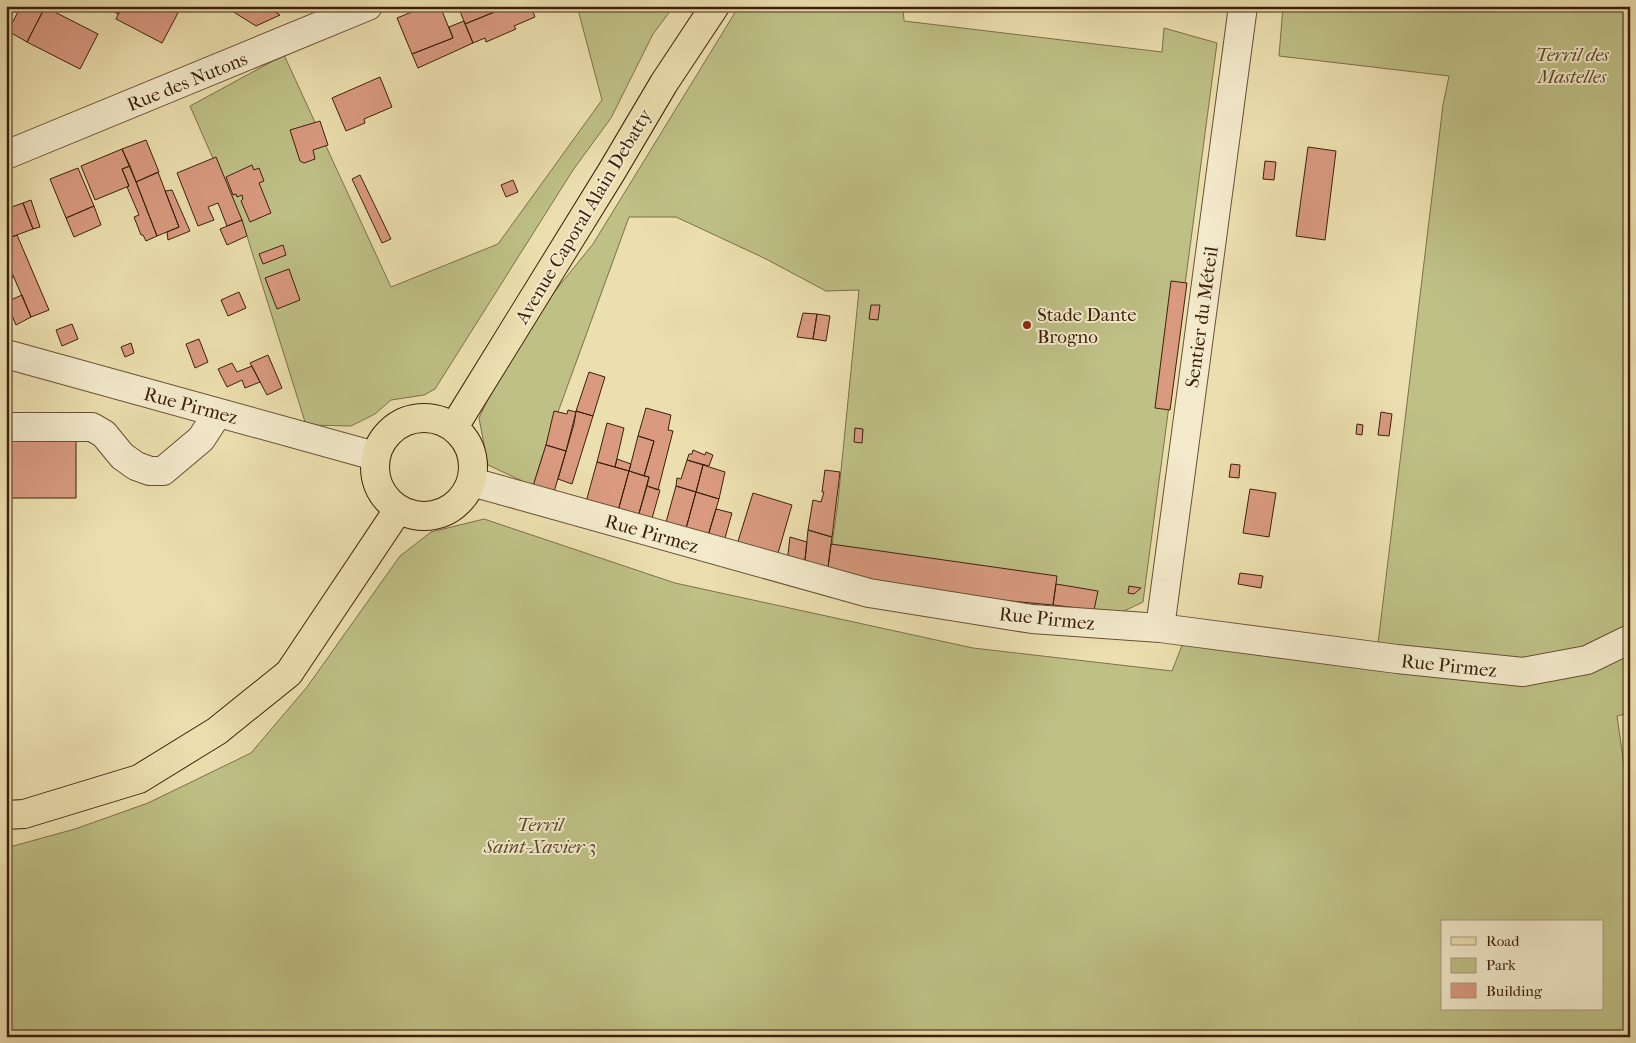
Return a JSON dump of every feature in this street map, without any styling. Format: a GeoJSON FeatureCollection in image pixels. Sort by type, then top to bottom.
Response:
{"type":"FeatureCollection","features":[{"type":"Feature","properties":{"kind":"main road","name":"Avenue Caporal Alain Debatty"},"geometry":{"type":"LineString","coordinates":[[454,427],[664,83],[716,6]]}},
{"type":"Feature","properties":{"kind":"main road"},"geometry":{"type":"LineString","coordinates":[[413,418],[438,419],[454,427],[465,440],[472,456],[474,469],[472,482],[460,502],[446,512],[432,516],[414,516],[398,510],[388,503],[378,488],[374,473],[375,456],[382,440],[393,428],[413,418]]}},
{"type":"Feature","properties":{"kind":"main road"},"geometry":{"type":"LineString","coordinates":[[6,815],[24,814],[139,779],[217,731],[289,673],[398,510]]}},
{"type":"Feature","properties":{"kind":"street","name":"Rue des Nutons"},"geometry":{"type":"LineString","coordinates":[[6,155],[368,6]]}},
{"type":"Feature","properties":{"kind":"street","name":"Sentier du Méteil"},"geometry":{"type":"LineString","coordinates":[[1160,628],[1243,6]]}},
{"type":"Feature","properties":{"kind":"street","name":"Rue Pirmez"},"geometry":{"type":"LineString","coordinates":[[6,354],[375,456]]}},
{"type":"Feature","properties":{"kind":"street"},"geometry":{"type":"LineString","coordinates":[[6,427],[92,427],[104,434],[122,456],[136,466],[150,472],[163,471],[201,439],[218,413]]}},
{"type":"Feature","properties":{"kind":"street","name":"Rue Pirmez"},"geometry":{"type":"LineString","coordinates":[[472,482],[869,593],[1032,620],[1160,628],[1397,659],[1523,672],[1587,660],[1630,639]]}},
{"type":"Feature","properties":{"kind":"green space"},"geometry":{"type":"Polygon","coordinates":[[[577,6],[674,6],[653,34],[611,118],[573,170],[435,389],[424,395],[391,400],[375,414],[351,426],[306,425],[247,236],[190,106],[284,55],[391,287],[498,244],[602,100],[577,6]]]}},
{"type":"Feature","properties":{"kind":"green space"},"geometry":{"type":"Polygon","coordinates":[[[739,6],[903,6],[904,21],[1162,52],[1164,28],[1217,43],[1143,602],[1097,624],[828,575],[838,501],[859,290],[826,291],[764,258],[676,217],[629,217],[546,445],[533,486],[488,465],[479,418],[516,339],[593,244],[739,6]]]}},
{"type":"Feature","properties":{"kind":"green space"},"geometry":{"type":"Polygon","coordinates":[[[1283,6],[1630,6],[1630,713],[1617,716],[1630,806],[1630,1037],[6,1037],[6,848],[75,829],[148,803],[251,753],[307,687],[400,556],[431,532],[484,519],[675,583],[973,648],[1172,671],[1183,643],[1377,652],[1443,105],[1449,76],[1279,56],[1283,6]]]}},
{"type":"Feature","properties":{"kind":"building"},"geometry":{"type":"Polygon","coordinates":[[[21,6],[48,6],[47,8],[45,7],[27,42],[8,31],[21,6]]]}},
{"type":"Feature","properties":{"kind":"building"},"geometry":{"type":"Polygon","coordinates":[[[110,6],[122,6],[118,14],[109,9],[110,6]]]}},
{"type":"Feature","properties":{"kind":"building"},"geometry":{"type":"Polygon","coordinates":[[[122,6],[165,6],[178,13],[162,43],[116,19],[122,6]]]}},
{"type":"Feature","properties":{"kind":"building"},"geometry":{"type":"Polygon","coordinates":[[[224,6],[265,6],[280,15],[256,26],[224,6]]]}},
{"type":"Feature","properties":{"kind":"building"},"geometry":{"type":"Polygon","coordinates":[[[426,6],[440,6],[453,38],[412,54],[397,18],[426,6]]]}},
{"type":"Feature","properties":{"kind":"building"},"geometry":{"type":"Polygon","coordinates":[[[458,6],[489,6],[492,13],[465,24],[458,6]]]}},
{"type":"Feature","properties":{"kind":"building"},"geometry":{"type":"Polygon","coordinates":[[[489,6],[509,6],[492,13],[489,6]]]}},
{"type":"Feature","properties":{"kind":"building"},"geometry":{"type":"Polygon","coordinates":[[[509,6],[531,6],[535,17],[514,26],[516,29],[486,42],[485,38],[473,43],[465,24],[509,6]]]}},
{"type":"Feature","properties":{"kind":"building"},"geometry":{"type":"Polygon","coordinates":[[[45,7],[98,34],[80,69],[27,42],[45,7]]]}},
{"type":"Feature","properties":{"kind":"building"},"geometry":{"type":"Polygon","coordinates":[[[464,21],[473,43],[418,68],[412,54],[453,38],[449,27],[464,21]]]}},
{"type":"Feature","properties":{"kind":"building"},"geometry":{"type":"Polygon","coordinates":[[[380,77],[392,107],[364,119],[365,123],[346,131],[332,98],[380,77]]]}},
{"type":"Feature","properties":{"kind":"building"},"geometry":{"type":"Polygon","coordinates":[[[320,121],[328,145],[313,150],[315,159],[304,163],[300,161],[290,130],[320,121]]]}},
{"type":"Feature","properties":{"kind":"building"},"geometry":{"type":"Polygon","coordinates":[[[146,140],[159,172],[136,182],[122,149],[146,140]]]}},
{"type":"Feature","properties":{"kind":"building"},"geometry":{"type":"Polygon","coordinates":[[[1308,147],[1336,151],[1325,240],[1296,236],[1308,147]]]}},
{"type":"Feature","properties":{"kind":"building"},"geometry":{"type":"Polygon","coordinates":[[[122,149],[130,166],[122,169],[129,186],[95,200],[81,166],[122,149]]]}},
{"type":"Feature","properties":{"kind":"building"},"geometry":{"type":"Polygon","coordinates":[[[216,157],[242,220],[227,226],[218,203],[208,207],[214,220],[198,226],[177,173],[216,157]]]}},
{"type":"Feature","properties":{"kind":"building"},"geometry":{"type":"Polygon","coordinates":[[[1265,161],[1276,162],[1274,180],[1263,179],[1265,161]]]}},
{"type":"Feature","properties":{"kind":"building"},"geometry":{"type":"Polygon","coordinates":[[[252,165],[254,170],[259,168],[264,181],[259,183],[271,213],[250,222],[241,201],[243,199],[242,195],[237,197],[236,194],[233,195],[226,177],[252,165]]]}},
{"type":"Feature","properties":{"kind":"building"},"geometry":{"type":"Polygon","coordinates":[[[130,166],[157,236],[146,241],[143,235],[141,235],[134,217],[139,215],[127,187],[129,186],[122,169],[130,166]]]}},
{"type":"Feature","properties":{"kind":"building"},"geometry":{"type":"Polygon","coordinates":[[[78,168],[94,206],[66,218],[50,179],[78,168]]]}},
{"type":"Feature","properties":{"kind":"building"},"geometry":{"type":"Polygon","coordinates":[[[158,172],[179,227],[157,236],[136,182],[158,172]]]}},
{"type":"Feature","properties":{"kind":"building"},"geometry":{"type":"Polygon","coordinates":[[[360,175],[391,239],[382,243],[352,179],[360,175]]]}},
{"type":"Feature","properties":{"kind":"building"},"geometry":{"type":"Polygon","coordinates":[[[513,180],[518,192],[506,197],[501,185],[513,180]]]}},
{"type":"Feature","properties":{"kind":"building"},"geometry":{"type":"Polygon","coordinates":[[[172,190],[190,231],[168,240],[167,232],[179,227],[165,191],[172,190]]]}},
{"type":"Feature","properties":{"kind":"building"},"geometry":{"type":"Polygon","coordinates":[[[31,200],[40,227],[33,229],[23,203],[31,200]]]}},
{"type":"Feature","properties":{"kind":"building"},"geometry":{"type":"Polygon","coordinates":[[[23,203],[33,229],[6,239],[6,209],[23,203]]]}},
{"type":"Feature","properties":{"kind":"building"},"geometry":{"type":"Polygon","coordinates":[[[94,206],[101,225],[74,237],[66,218],[94,206]]]}},
{"type":"Feature","properties":{"kind":"building"},"geometry":{"type":"Polygon","coordinates":[[[242,220],[247,236],[227,245],[220,229],[242,220]]]}},
{"type":"Feature","properties":{"kind":"building"},"geometry":{"type":"Polygon","coordinates":[[[17,235],[49,310],[31,317],[6,259],[6,239],[17,235]]]}},
{"type":"Feature","properties":{"kind":"building"},"geometry":{"type":"Polygon","coordinates":[[[283,245],[286,255],[263,264],[259,254],[283,245]]]}},
{"type":"Feature","properties":{"kind":"building"},"geometry":{"type":"Polygon","coordinates":[[[6,263],[8,263],[13,278],[6,281],[6,263]]]}},
{"type":"Feature","properties":{"kind":"building"},"geometry":{"type":"Polygon","coordinates":[[[289,269],[300,300],[277,309],[265,278],[289,269]]]}},
{"type":"Feature","properties":{"kind":"building"},"geometry":{"type":"Polygon","coordinates":[[[1171,281],[1187,283],[1170,410],[1155,408],[1171,281]]]}},
{"type":"Feature","properties":{"kind":"building"},"geometry":{"type":"Polygon","coordinates":[[[239,292],[246,308],[228,316],[221,300],[239,292]]]}},
{"type":"Feature","properties":{"kind":"building"},"geometry":{"type":"Polygon","coordinates":[[[22,295],[31,317],[16,325],[6,302],[22,295]]]}},
{"type":"Feature","properties":{"kind":"building"},"geometry":{"type":"Polygon","coordinates":[[[871,305],[880,305],[878,320],[869,319],[871,305]]]}},
{"type":"Feature","properties":{"kind":"building"},"geometry":{"type":"Polygon","coordinates":[[[803,313],[817,314],[813,339],[797,337],[803,313]]]}},
{"type":"Feature","properties":{"kind":"building"},"geometry":{"type":"Polygon","coordinates":[[[817,314],[830,316],[826,341],[813,339],[817,314]]]}},
{"type":"Feature","properties":{"kind":"building"},"geometry":{"type":"Polygon","coordinates":[[[72,324],[78,339],[62,346],[56,330],[72,324]]]}},
{"type":"Feature","properties":{"kind":"building"},"geometry":{"type":"Polygon","coordinates":[[[199,339],[208,362],[195,368],[186,344],[199,339]]]}},
{"type":"Feature","properties":{"kind":"building"},"geometry":{"type":"Polygon","coordinates":[[[131,343],[134,353],[125,357],[121,347],[131,343]]]}},
{"type":"Feature","properties":{"kind":"building"},"geometry":{"type":"Polygon","coordinates":[[[268,355],[282,388],[267,395],[250,363],[268,355]]]}},
{"type":"Feature","properties":{"kind":"building"},"geometry":{"type":"Polygon","coordinates":[[[232,363],[237,372],[252,366],[260,382],[245,388],[242,380],[227,387],[218,369],[232,363]]]}},
{"type":"Feature","properties":{"kind":"building"},"geometry":{"type":"Polygon","coordinates":[[[589,372],[605,377],[593,416],[576,411],[589,372]]]}},
{"type":"Feature","properties":{"kind":"building"},"geometry":{"type":"Polygon","coordinates":[[[646,408],[671,415],[668,430],[673,431],[658,490],[647,486],[649,477],[644,476],[654,441],[638,436],[646,408]]]}},
{"type":"Feature","properties":{"kind":"building"},"geometry":{"type":"Polygon","coordinates":[[[568,410],[576,412],[566,451],[546,445],[554,411],[567,414],[568,410]]]}},
{"type":"Feature","properties":{"kind":"building"},"geometry":{"type":"Polygon","coordinates":[[[576,411],[593,416],[572,484],[558,479],[576,411]]]}},
{"type":"Feature","properties":{"kind":"building"},"geometry":{"type":"Polygon","coordinates":[[[1381,412],[1392,414],[1389,436],[1378,435],[1381,412]]]}},
{"type":"Feature","properties":{"kind":"building"},"geometry":{"type":"Polygon","coordinates":[[[607,423],[624,428],[615,467],[597,462],[607,423]]]}},
{"type":"Feature","properties":{"kind":"building"},"geometry":{"type":"Polygon","coordinates":[[[1357,424],[1363,425],[1362,435],[1356,434],[1357,424]]]}},
{"type":"Feature","properties":{"kind":"building"},"geometry":{"type":"Polygon","coordinates":[[[855,428],[863,429],[862,443],[854,442],[855,428]]]}},
{"type":"Feature","properties":{"kind":"building"},"geometry":{"type":"Polygon","coordinates":[[[638,436],[654,441],[644,476],[629,471],[638,436]]]}},
{"type":"Feature","properties":{"kind":"building"},"geometry":{"type":"Polygon","coordinates":[[[76,438],[76,498],[6,498],[6,439],[76,438]]]}},
{"type":"Feature","properties":{"kind":"building"},"geometry":{"type":"Polygon","coordinates":[[[546,445],[566,451],[554,492],[533,486],[546,445]]]}},
{"type":"Feature","properties":{"kind":"building"},"geometry":{"type":"Polygon","coordinates":[[[693,450],[705,455],[706,452],[713,455],[709,466],[687,460],[693,450]]]}},
{"type":"Feature","properties":{"kind":"building"},"geometry":{"type":"Polygon","coordinates":[[[617,459],[631,464],[629,471],[615,467],[617,459]]]}},
{"type":"Feature","properties":{"kind":"building"},"geometry":{"type":"Polygon","coordinates":[[[687,460],[703,465],[696,492],[676,486],[677,478],[681,479],[687,460]]]}},
{"type":"Feature","properties":{"kind":"building"},"geometry":{"type":"Polygon","coordinates":[[[597,462],[629,471],[618,511],[586,502],[597,462]]]}},
{"type":"Feature","properties":{"kind":"building"},"geometry":{"type":"Polygon","coordinates":[[[1231,464],[1240,465],[1239,478],[1229,477],[1231,464]]]}},
{"type":"Feature","properties":{"kind":"building"},"geometry":{"type":"Polygon","coordinates":[[[703,465],[725,472],[719,499],[696,492],[703,465]]]}},
{"type":"Feature","properties":{"kind":"building"},"geometry":{"type":"Polygon","coordinates":[[[825,470],[840,472],[832,537],[808,530],[813,500],[821,502],[824,492],[822,492],[825,470]]]}},
{"type":"Feature","properties":{"kind":"building"},"geometry":{"type":"Polygon","coordinates":[[[629,471],[649,477],[638,517],[618,511],[629,471]]]}},
{"type":"Feature","properties":{"kind":"building"},"geometry":{"type":"Polygon","coordinates":[[[647,486],[660,490],[651,522],[638,517],[647,486]]]}},
{"type":"Feature","properties":{"kind":"building"},"geometry":{"type":"Polygon","coordinates":[[[676,486],[696,492],[685,532],[665,526],[676,486]]]}},
{"type":"Feature","properties":{"kind":"building"},"geometry":{"type":"Polygon","coordinates":[[[1250,489],[1276,493],[1269,537],[1243,533],[1250,489]]]}},
{"type":"Feature","properties":{"kind":"building"},"geometry":{"type":"Polygon","coordinates":[[[696,492],[719,499],[707,539],[685,532],[696,492]]]}},
{"type":"Feature","properties":{"kind":"building"},"geometry":{"type":"Polygon","coordinates":[[[753,493],[792,505],[776,560],[736,548],[753,493]]]}},
{"type":"Feature","properties":{"kind":"building"},"geometry":{"type":"Polygon","coordinates":[[[716,509],[732,513],[723,545],[707,539],[716,509]]]}},
{"type":"Feature","properties":{"kind":"building"},"geometry":{"type":"Polygon","coordinates":[[[808,530],[832,537],[827,575],[804,569],[808,530]]]}},
{"type":"Feature","properties":{"kind":"building"},"geometry":{"type":"Polygon","coordinates":[[[790,537],[807,542],[804,569],[787,563],[790,537]]]}},
{"type":"Feature","properties":{"kind":"building"},"geometry":{"type":"Polygon","coordinates":[[[831,544],[1057,576],[1053,605],[978,598],[827,575],[831,544]]]}},
{"type":"Feature","properties":{"kind":"building"},"geometry":{"type":"Polygon","coordinates":[[[1240,573],[1263,576],[1261,588],[1238,584],[1240,573]]]}},
{"type":"Feature","properties":{"kind":"building"},"geometry":{"type":"Polygon","coordinates":[[[1056,584],[1098,591],[1094,610],[1053,605],[1056,584]]]}},
{"type":"Feature","properties":{"kind":"building"},"geometry":{"type":"Polygon","coordinates":[[[1129,586],[1141,588],[1134,594],[1128,593],[1129,586]]]}},
{"type":"Feature","properties":{"kind":"place","name":"Stade Dante Brogno"},"geometry":{"type":"Point","coordinates":[1027,325]}},
{"type":"Feature","properties":{"kind":"park label","name":"Terril des Mastelles"},"geometry":{"type":"Point","coordinates":[1572,65]}},
{"type":"Feature","properties":{"kind":"park label","name":"Terril Saint-Xavier 3"},"geometry":{"type":"Point","coordinates":[540,835]}}]}
